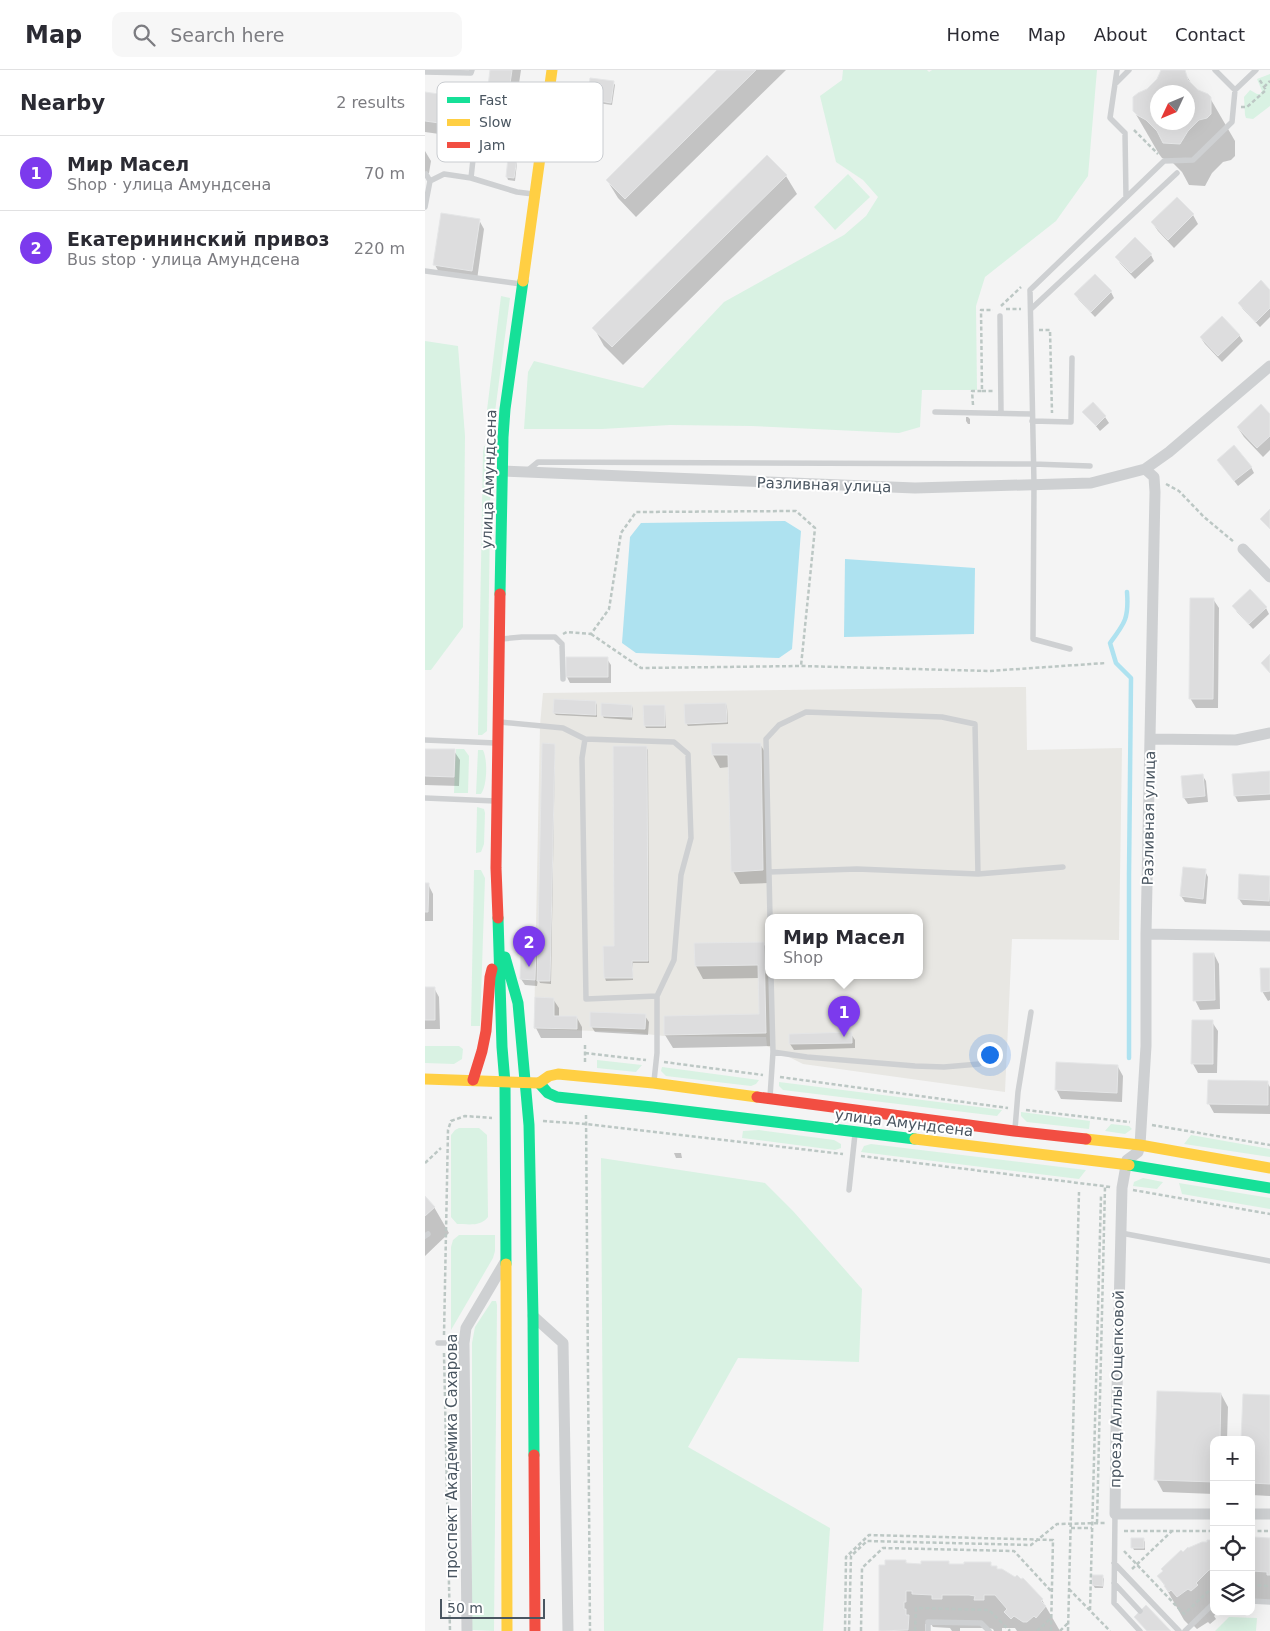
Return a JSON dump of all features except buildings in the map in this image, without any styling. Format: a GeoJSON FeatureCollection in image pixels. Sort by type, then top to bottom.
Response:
{"type":"FeatureCollection","features":[{"type":"Feature","properties":{"kind":"street","name":"улица Амундсена"},"geometry":{"type":"LineString","coordinates":[[497,801],[501,639],[502,471],[505,409],[539,162]]}},
{"type":"Feature","properties":{"kind":"street","name":"Разливная улица"},"geometry":{"type":"LineString","coordinates":[[502,471],[915,488],[1091,483],[1145,469],[1169,452],[1270,366]]}},
{"type":"Feature","properties":{"kind":"street"},"geometry":{"type":"LineString","coordinates":[[1145,469],[1154,478]]}},
{"type":"Feature","properties":{"kind":"street","name":"Разливная улица"},"geometry":{"type":"LineString","coordinates":[[1140,1145],[1146,1046],[1146,934],[1154,478]]}},
{"type":"Feature","properties":{"kind":"street"},"geometry":{"type":"LineString","coordinates":[[1243,549],[1270,578]]}},
{"type":"Feature","properties":{"kind":"street"},"geometry":{"type":"LineString","coordinates":[[1150,739],[1236,740],[1270,733]]}},
{"type":"Feature","properties":{"kind":"street"},"geometry":{"type":"LineString","coordinates":[[497,801],[496,868],[505,1083],[507,1631]]}},
{"type":"Feature","properties":{"kind":"street"},"geometry":{"type":"LineString","coordinates":[[1146,934],[1270,936]]}},
{"type":"Feature","properties":{"kind":"street"},"geometry":{"type":"LineString","coordinates":[[498,936],[518,1003],[529,1121],[533,1316],[535,1631]]}},
{"type":"Feature","properties":{"kind":"street"},"geometry":{"type":"LineString","coordinates":[[473,1080],[487,1031],[490,977],[499,950]]}},
{"type":"Feature","properties":{"kind":"street","name":"улица Амундсена"},"geometry":{"type":"LineString","coordinates":[[425,1078],[539,1083],[549,1076],[558,1074],[653,1083],[1015,1131],[1140,1145],[1270,1168]]}},
{"type":"Feature","properties":{"kind":"street","name":"улица Амундсена"},"geometry":{"type":"LineString","coordinates":[[539,1083],[548,1093],[557,1097],[1126,1165],[1270,1188]]}},
{"type":"Feature","properties":{"kind":"street"},"geometry":{"type":"LineString","coordinates":[[1126,1165],[1127,1160],[1137,1152],[1140,1145]]}},
{"type":"Feature","properties":{"kind":"street","name":"проезд Аллы Ощепковой"},"geometry":{"type":"LineString","coordinates":[[1115,1519],[1122,1188],[1126,1165]]}},
{"type":"Feature","properties":{"kind":"street","name":"проспект Академика Сахарова"},"geometry":{"type":"LineString","coordinates":[[467,1631],[464,1344],[466,1328],[506,1261]]}},
{"type":"Feature","properties":{"kind":"street"},"geometry":{"type":"LineString","coordinates":[[533,1316],[563,1343],[568,1631]]}},
{"type":"Feature","properties":{"kind":"street"},"geometry":{"type":"LineString","coordinates":[[1115,1519],[1210,1514]]}},
{"type":"Feature","properties":{"kind":"street"},"geometry":{"type":"LineString","coordinates":[[1255,1514],[1270,1514]]}},
{"type":"Feature","properties":{"kind":"lane"},"geometry":{"type":"LineString","coordinates":[[425,72],[471,74],[472,70]]}},
{"type":"Feature","properties":{"kind":"lane"},"geometry":{"type":"LineString","coordinates":[[1117,70],[1110,118],[1125,133],[1126,197]]}},
{"type":"Feature","properties":{"kind":"lane"},"geometry":{"type":"LineString","coordinates":[[1115,84],[1129,70]]}},
{"type":"Feature","properties":{"kind":"lane"},"geometry":{"type":"LineString","coordinates":[[1215,70],[1235,90]]}},
{"type":"Feature","properties":{"kind":"lane"},"geometry":{"type":"LineString","coordinates":[[1070,649],[1033,639],[1034,484],[1030,290],[1164,160],[1193,160],[1232,122],[1235,90],[1257,73]]}},
{"type":"Feature","properties":{"kind":"lane"},"geometry":{"type":"LineString","coordinates":[[471,178],[473,162]]}},
{"type":"Feature","properties":{"kind":"lane"},"geometry":{"type":"LineString","coordinates":[[425,207],[430,181],[427,174]]}},
{"type":"Feature","properties":{"kind":"lane"},"geometry":{"type":"LineString","coordinates":[[430,181],[444,174],[471,178],[517,192],[535,194]]}},
{"type":"Feature","properties":{"kind":"lane"},"geometry":{"type":"LineString","coordinates":[[1031,309],[1177,174]]}},
{"type":"Feature","properties":{"kind":"lane"},"geometry":{"type":"LineString","coordinates":[[425,271],[521,284]]}},
{"type":"Feature","properties":{"kind":"lane"},"geometry":{"type":"LineString","coordinates":[[1000,316],[1001,413]]}},
{"type":"Feature","properties":{"kind":"lane"},"geometry":{"type":"LineString","coordinates":[[1033,421],[1071,422],[1071,358]]}},
{"type":"Feature","properties":{"kind":"lane"},"geometry":{"type":"LineString","coordinates":[[935,412],[1032,414]]}},
{"type":"Feature","properties":{"kind":"lane"},"geometry":{"type":"LineString","coordinates":[[525,473],[538,462],[1033,464],[1089,466]]}},
{"type":"Feature","properties":{"kind":"lane"},"geometry":{"type":"LineString","coordinates":[[501,639],[555,637],[562,644],[563,679]]}},
{"type":"Feature","properties":{"kind":"lane"},"geometry":{"type":"LineString","coordinates":[[770,914],[766,739],[779,726],[806,712],[942,717],[975,724],[978,874]]}},
{"type":"Feature","properties":{"kind":"lane"},"geometry":{"type":"LineString","coordinates":[[499,722],[563,728],[585,739],[674,742],[688,754],[691,838],[681,876],[674,960],[657,996],[656,1061],[653,1083]]}},
{"type":"Feature","properties":{"kind":"lane"},"geometry":{"type":"LineString","coordinates":[[585,739],[582,758],[586,999],[657,996]]}},
{"type":"Feature","properties":{"kind":"lane"},"geometry":{"type":"LineString","coordinates":[[425,740],[498,743]]}},
{"type":"Feature","properties":{"kind":"lane"},"geometry":{"type":"LineString","coordinates":[[425,798],[497,801]]}},
{"type":"Feature","properties":{"kind":"lane"},"geometry":{"type":"LineString","coordinates":[[769,872],[857,869],[978,874],[1063,867]]}},
{"type":"Feature","properties":{"kind":"lane"},"geometry":{"type":"LineString","coordinates":[[769,1099],[773,1052],[771,979]]}},
{"type":"Feature","properties":{"kind":"lane"},"geometry":{"type":"LineString","coordinates":[[1015,1131],[1031,1012]]}},
{"type":"Feature","properties":{"kind":"lane"},"geometry":{"type":"LineString","coordinates":[[773,1052],[807,1057],[915,1066],[944,1067],[979,1064]]}},
{"type":"Feature","properties":{"kind":"lane"},"geometry":{"type":"LineString","coordinates":[[849,1190],[855,1132]]}},
{"type":"Feature","properties":{"kind":"lane"},"geometry":{"type":"LineString","coordinates":[[1121,1233],[1270,1261]]}},
{"type":"Feature","properties":{"kind":"lane"},"geometry":{"type":"LineString","coordinates":[[441,1342],[464,1344]]}},
{"type":"Feature","properties":{"kind":"lane"},"geometry":{"type":"LineString","coordinates":[[1115,1519],[1113,1603],[1140,1631]]}},
{"type":"Feature","properties":{"kind":"lane"},"geometry":{"type":"LineString","coordinates":[[1114,1563],[1179,1631]]}},
{"type":"Feature","properties":{"kind":"lane"},"geometry":{"type":"LineString","coordinates":[[1114,1584],[1140,1611]]}},
{"type":"Feature","properties":{"kind":"lane"},"geometry":{"type":"LineString","coordinates":[[1255,1601],[1270,1602]]}},
{"type":"Feature","properties":{"kind":"lane"},"geometry":{"type":"LineString","coordinates":[[1185,1631],[1210,1608]]}},
{"type":"Feature","properties":{"kind":"lane"},"geometry":{"type":"LineString","coordinates":[[928,1631],[928,1622],[981,1623],[989,1631]]}},
{"type":"Feature","properties":{"kind":"path"},"geometry":{"type":"LineString","coordinates":[[1233,107],[1247,107],[1266,90],[1257,73]]}},
{"type":"Feature","properties":{"kind":"path"},"geometry":{"type":"LineString","coordinates":[[1264,87],[1270,81]]}},
{"type":"Feature","properties":{"kind":"path"},"geometry":{"type":"LineString","coordinates":[[1132,128],[1158,154]]}},
{"type":"Feature","properties":{"kind":"path"},"geometry":{"type":"LineString","coordinates":[[973,413],[972,391],[982,391],[981,310],[1022,309]]}},
{"type":"Feature","properties":{"kind":"path"},"geometry":{"type":"LineString","coordinates":[[1031,330],[1050,330],[1052,422]]}},
{"type":"Feature","properties":{"kind":"path"},"geometry":{"type":"LineString","coordinates":[[1154,478],[1179,491],[1204,517],[1243,549]]}},
{"type":"Feature","properties":{"kind":"path"},"geometry":{"type":"LineString","coordinates":[[591,634],[609,609],[621,533],[636,512],[796,511],[815,528],[801,666]]}},
{"type":"Feature","properties":{"kind":"path"},"geometry":{"type":"LineString","coordinates":[[555,637],[567,632],[591,634],[641,668],[801,666],[989,671],[1106,663]]}},
{"type":"Feature","properties":{"kind":"path"},"geometry":{"type":"LineString","coordinates":[[585,1045],[585,1077]]}},
{"type":"Feature","properties":{"kind":"path"},"geometry":{"type":"LineString","coordinates":[[585,1054],[656,1061],[1017,1109],[1141,1123],[1270,1145]]}},
{"type":"Feature","properties":{"kind":"path"},"geometry":{"type":"LineString","coordinates":[[585,1100],[590,1631]]}},
{"type":"Feature","properties":{"kind":"path"},"geometry":{"type":"LineString","coordinates":[[450,1631],[441,1342],[448,1130],[451,1121],[465,1116],[505,1118]]}},
{"type":"Feature","properties":{"kind":"path"},"geometry":{"type":"LineString","coordinates":[[529,1121],[553,1120],[1122,1188],[1270,1214]]}},
{"type":"Feature","properties":{"kind":"path"},"geometry":{"type":"LineString","coordinates":[[425,1163],[441,1148]]}},
{"type":"Feature","properties":{"kind":"path"},"geometry":{"type":"LineString","coordinates":[[1097,1524],[1105,1186]]}},
{"type":"Feature","properties":{"kind":"path"},"geometry":{"type":"LineString","coordinates":[[1069,1631],[1079,1192]]}},
{"type":"Feature","properties":{"kind":"path"},"geometry":{"type":"LineString","coordinates":[[1090,1610],[1101,1196]]}},
{"type":"Feature","properties":{"kind":"path"},"geometry":{"type":"LineString","coordinates":[[849,1631],[851,1556],[867,1541],[1031,1545],[1057,1524],[1097,1524],[1115,1519]]}},
{"type":"Feature","properties":{"kind":"path"},"geometry":{"type":"LineString","coordinates":[[1071,1528],[1092,1528]]}},
{"type":"Feature","properties":{"kind":"path"},"geometry":{"type":"LineString","coordinates":[[1115,1531],[1210,1531]]}},
{"type":"Feature","properties":{"kind":"path"},"geometry":{"type":"LineString","coordinates":[[1126,1575],[1172,1531]]}},
{"type":"Feature","properties":{"kind":"path"},"geometry":{"type":"LineString","coordinates":[[1255,1531],[1270,1531]]}},
{"type":"Feature","properties":{"kind":"path"},"geometry":{"type":"LineString","coordinates":[[845,1631],[846,1557],[869,1535],[1053,1540],[1051,1631]]}},
{"type":"Feature","properties":{"kind":"path"},"geometry":{"type":"LineString","coordinates":[[1114,1541],[1184,1614],[1210,1590]]}},
{"type":"Feature","properties":{"kind":"path"},"geometry":{"type":"LineString","coordinates":[[861,1631],[862,1568],[883,1548],[1014,1551],[1051,1591]]}},
{"type":"Feature","properties":{"kind":"path"},"geometry":{"type":"LineString","coordinates":[[1255,1586],[1270,1586]]}},
{"type":"Feature","properties":{"kind":"path"},"geometry":{"type":"LineString","coordinates":[[1069,1589],[1109,1631]]}},
{"type":"Feature","properties":{"kind":"path"},"geometry":{"type":"LineString","coordinates":[[1037,1631],[1051,1618]]}},
{"type":"Feature","properties":{"kind":"path"},"geometry":{"type":"LineString","coordinates":[[1060,1631],[1069,1623]]}},
{"type":"Feature","properties":{"kind":"shaded area"},"geometry":{"type":"Polygon","coordinates":[[[1026,687],[1027,750],[1122,748],[1119,940],[1012,939],[1005,1092],[803,1064],[767,1046],[766,1037],[664,1036],[628,1032],[534,1029],[540,725],[543,693],[1026,687]]]}},
{"type":"Feature","properties":{"kind":"green space"},"geometry":{"type":"Polygon","coordinates":[[[843,70],[927,70],[929,72],[932,70],[1097,70],[1088,176],[1056,221],[985,277],[976,306],[977,390],[922,390],[920,427],[899,433],[751,426],[670,425],[602,429],[524,429],[528,372],[534,361],[643,388],[724,302],[844,235],[866,216],[878,197],[863,180],[836,162],[820,96],[842,80],[843,70]]]}},
{"type":"Feature","properties":{"kind":"green space"},"geometry":{"type":"Polygon","coordinates":[[[1270,74],[1270,106],[1253,119],[1246,118],[1244,97],[1250,90],[1260,94],[1262,91],[1257,79],[1270,74]]]}},
{"type":"Feature","properties":{"kind":"green space"},"geometry":{"type":"Polygon","coordinates":[[[848,174],[870,197],[835,230],[814,207],[848,174]]]}},
{"type":"Feature","properties":{"kind":"green space"},"geometry":{"type":"Polygon","coordinates":[[[501,296],[510,298],[495,412],[487,410],[501,296]]]}},
{"type":"Feature","properties":{"kind":"green space"},"geometry":{"type":"Polygon","coordinates":[[[425,341],[458,346],[465,436],[463,627],[431,670],[425,670],[425,341]]]}},
{"type":"Feature","properties":{"kind":"green space"},"geometry":{"type":"Polygon","coordinates":[[[484,446],[491,447],[487,731],[482,735],[478,735],[483,452],[484,446]]]}},
{"type":"Feature","properties":{"kind":"green space"},"geometry":{"type":"Polygon","coordinates":[[[456,749],[464,749],[469,756],[468,793],[454,793],[456,749]]]}},
{"type":"Feature","properties":{"kind":"green space"},"geometry":{"type":"Polygon","coordinates":[[[478,750],[483,750],[485,754],[486,766],[485,785],[481,794],[476,794],[478,750]]]}},
{"type":"Feature","properties":{"kind":"green space"},"geometry":{"type":"Polygon","coordinates":[[[477,807],[484,809],[485,813],[484,844],[481,852],[476,853],[477,807]]]}},
{"type":"Feature","properties":{"kind":"green space"},"geometry":{"type":"Polygon","coordinates":[[[474,870],[481,870],[485,878],[480,1026],[471,1026],[474,870]]]}},
{"type":"Feature","properties":{"kind":"green space"},"geometry":{"type":"Polygon","coordinates":[[[425,1046],[459,1046],[463,1049],[462,1059],[454,1064],[425,1063],[425,1046]]]}},
{"type":"Feature","properties":{"kind":"green space"},"geometry":{"type":"Polygon","coordinates":[[[597,1060],[642,1065],[636,1072],[597,1068],[597,1060]]]}},
{"type":"Feature","properties":{"kind":"green space"},"geometry":{"type":"Polygon","coordinates":[[[662,1067],[759,1080],[751,1086],[666,1076],[661,1071],[662,1067]]]}},
{"type":"Feature","properties":{"kind":"green space"},"geometry":{"type":"Polygon","coordinates":[[[779,1082],[1002,1110],[997,1116],[783,1090],[779,1086],[779,1082]]]}},
{"type":"Feature","properties":{"kind":"green space"},"geometry":{"type":"Polygon","coordinates":[[[1021,1112],[1090,1121],[1089,1129],[1027,1122],[1021,1116],[1021,1112]]]}},
{"type":"Feature","properties":{"kind":"green space"},"geometry":{"type":"Polygon","coordinates":[[[1111,1124],[1129,1126],[1132,1129],[1125,1134],[1105,1131],[1111,1124]]]}},
{"type":"Feature","properties":{"kind":"green space"},"geometry":{"type":"Polygon","coordinates":[[[459,1128],[479,1128],[487,1135],[488,1217],[478,1224],[457,1224],[451,1217],[451,1135],[459,1128]]]}},
{"type":"Feature","properties":{"kind":"green space"},"geometry":{"type":"Polygon","coordinates":[[[759,1130],[834,1140],[841,1144],[841,1148],[835,1150],[742,1138],[743,1131],[759,1130]]]}},
{"type":"Feature","properties":{"kind":"green space"},"geometry":{"type":"Polygon","coordinates":[[[1191,1135],[1270,1149],[1270,1157],[1184,1144],[1191,1135]]]}},
{"type":"Feature","properties":{"kind":"green space"},"geometry":{"type":"Polygon","coordinates":[[[871,1144],[1086,1170],[1079,1179],[861,1152],[864,1146],[871,1144]]]}},
{"type":"Feature","properties":{"kind":"green space"},"geometry":{"type":"Polygon","coordinates":[[[601,1158],[765,1183],[793,1211],[862,1289],[859,1362],[738,1358],[688,1447],[830,1528],[823,1631],[604,1631],[601,1158]]]}},
{"type":"Feature","properties":{"kind":"green space"},"geometry":{"type":"Polygon","coordinates":[[[1143,1178],[1163,1182],[1157,1189],[1133,1186],[1134,1182],[1143,1178]]]}},
{"type":"Feature","properties":{"kind":"green space"},"geometry":{"type":"Polygon","coordinates":[[[1179,1183],[1270,1198],[1270,1209],[1182,1194],[1179,1183]]]}},
{"type":"Feature","properties":{"kind":"green space"},"geometry":{"type":"Polygon","coordinates":[[[459,1235],[495,1235],[495,1251],[493,1258],[451,1330],[451,1247],[453,1240],[459,1235]]]}},
{"type":"Feature","properties":{"kind":"green space"},"geometry":{"type":"Polygon","coordinates":[[[492,1301],[496,1301],[497,1305],[494,1631],[472,1630],[472,1343],[475,1327],[492,1301]]]}},
{"type":"Feature","properties":{"kind":"green space"},"geometry":{"type":"Polygon","coordinates":[[[1229,1617],[1257,1618],[1256,1631],[1215,1631],[1229,1617]]]}},
{"type":"Feature","properties":{"kind":"water"},"geometry":{"type":"Polygon","coordinates":[[[785,521],[801,531],[792,649],[779,658],[636,653],[622,643],[630,537],[641,523],[785,521]]]}},
{"type":"Feature","properties":{"kind":"water"},"geometry":{"type":"Polygon","coordinates":[[[845,559],[975,568],[974,634],[844,637],[845,559]]]}},
{"type":"Feature","properties":{"kind":"waterway"},"geometry":{"type":"LineString","coordinates":[[1127,592],[1125,620],[1110,643],[1116,663],[1131,678],[1129,1058]]}},
{"type":"Feature","properties":{"kind":"traffic: fast"},"geometry":{"type":"LineString","coordinates":[[500,594],[505,409],[523,281]]}},
{"type":"Feature","properties":{"kind":"traffic: fast"},"geometry":{"type":"LineString","coordinates":[[498,918],[505,1083],[506,1264]]}},
{"type":"Feature","properties":{"kind":"traffic: fast"},"geometry":{"type":"LineString","coordinates":[[505,957],[518,1003],[529,1125],[534,1455]]}},
{"type":"Feature","properties":{"kind":"traffic: fast"},"geometry":{"type":"LineString","coordinates":[[539,1083],[548,1093],[557,1097],[915,1139]]}},
{"type":"Feature","properties":{"kind":"traffic: fast"},"geometry":{"type":"LineString","coordinates":[[1129,1165],[1270,1188]]}},
{"type":"Feature","properties":{"kind":"traffic: slow"},"geometry":{"type":"LineString","coordinates":[[550,82],[552,70]]}},
{"type":"Feature","properties":{"kind":"traffic: slow"},"geometry":{"type":"LineString","coordinates":[[523,281],[539,162]]}},
{"type":"Feature","properties":{"kind":"traffic: slow"},"geometry":{"type":"LineString","coordinates":[[425,1079],[539,1083],[549,1076],[558,1074],[653,1083],[757,1097]]}},
{"type":"Feature","properties":{"kind":"traffic: slow"},"geometry":{"type":"LineString","coordinates":[[915,1139],[1129,1165]]}},
{"type":"Feature","properties":{"kind":"traffic: slow"},"geometry":{"type":"LineString","coordinates":[[1086,1139],[1140,1145],[1270,1168]]}},
{"type":"Feature","properties":{"kind":"traffic: slow"},"geometry":{"type":"LineString","coordinates":[[506,1264],[507,1631]]}},
{"type":"Feature","properties":{"kind":"traffic: jam"},"geometry":{"type":"LineString","coordinates":[[498,918],[496,868],[500,594]]}},
{"type":"Feature","properties":{"kind":"traffic: jam"},"geometry":{"type":"LineString","coordinates":[[473,1080],[486,1031],[492,969]]}},
{"type":"Feature","properties":{"kind":"traffic: jam"},"geometry":{"type":"LineString","coordinates":[[757,1097],[1086,1139]]}},
{"type":"Feature","properties":{"kind":"traffic: jam"},"geometry":{"type":"LineString","coordinates":[[534,1455],[535,1631]]}},
{"type":"Feature","properties":{"kind":"place","name":"Екатерининский привоз"},"geometry":{"type":"Point","coordinates":[529,967]}},
{"type":"Feature","properties":{"kind":"place","name":"Мир Масел"},"geometry":{"type":"Point","coordinates":[844,1037]}}]}
